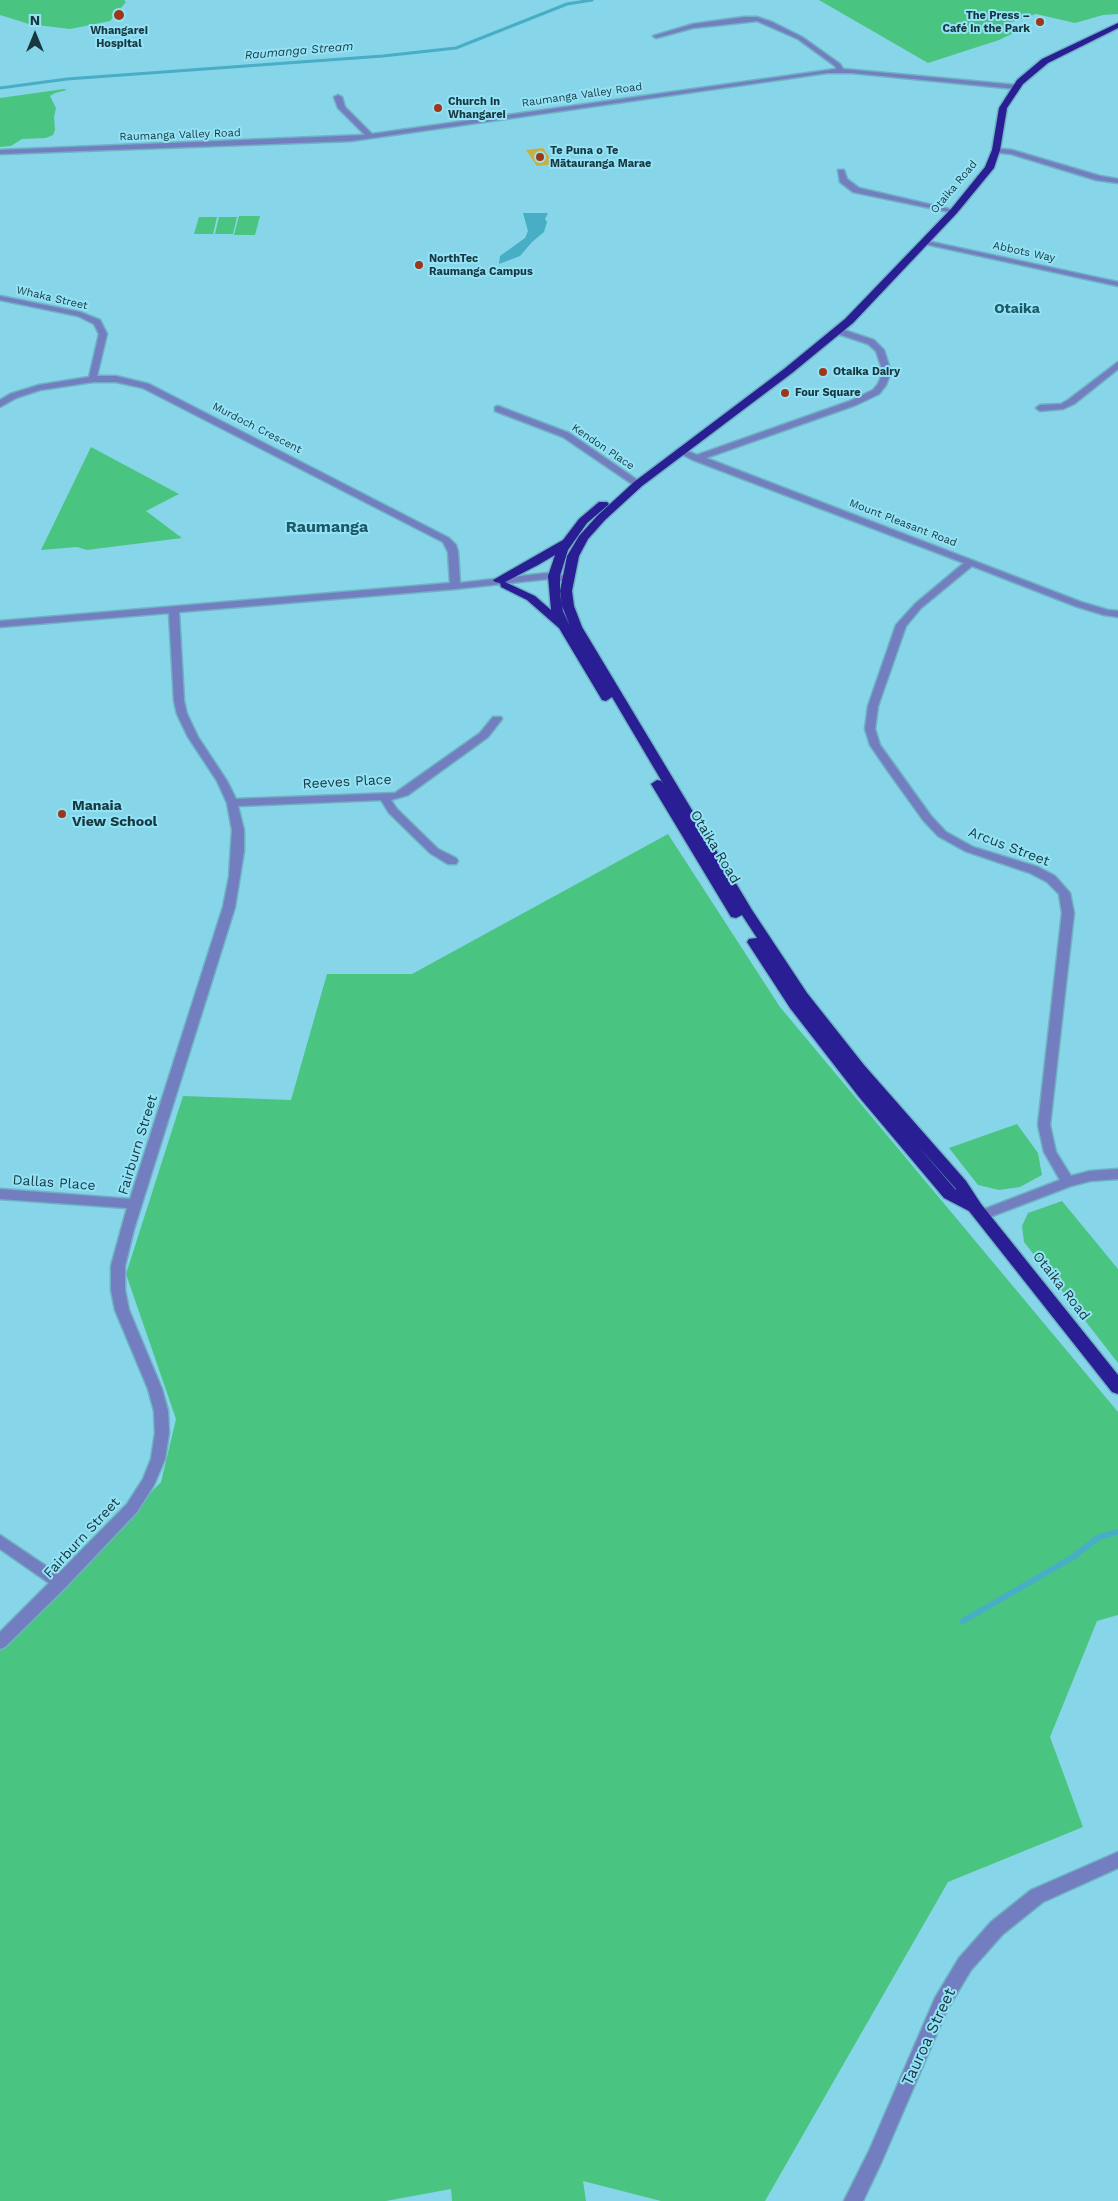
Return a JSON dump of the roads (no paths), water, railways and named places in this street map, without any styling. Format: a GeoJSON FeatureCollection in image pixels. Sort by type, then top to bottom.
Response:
{"type":"FeatureCollection","features":[{"type":"Feature","properties":{"kind":"highway","name":"Otaika Road"},"geometry":{"type":"LineString","coordinates":[[558,579],[590,530],[638,484],[761,392],[838,331],[859,312],[954,211],[989,168],[996,150],[1003,108],[1016,87],[1045,61],[1118,25]]}},
{"type":"Feature","properties":{"kind":"highway","name":"Otaika Road"},"geometry":{"type":"LineString","coordinates":[[638,484],[611,498],[591,513],[566,543],[558,560],[555,603],[565,629],[686,835],[795,1005],[864,1093],[950,1194],[978,1211]]}},
{"type":"Feature","properties":{"kind":"highway"},"geometry":{"type":"LineString","coordinates":[[502,583],[566,543]]}},
{"type":"Feature","properties":{"kind":"highway","name":"Otaika Road"},"geometry":{"type":"LineString","coordinates":[[558,579],[576,627],[746,911],[820,1019],[859,1069],[961,1185],[978,1211],[1118,1387]]}},
{"type":"Feature","properties":{"kind":"highway"},"geometry":{"type":"LineString","coordinates":[[502,583],[531,598],[565,629]]}},
{"type":"Feature","properties":{"kind":"street"},"geometry":{"type":"LineString","coordinates":[[656,36],[671,30],[693,26],[757,19],[770,23],[800,38],[838,64],[840,70]]}},
{"type":"Feature","properties":{"kind":"street","name":"Raumanga Valley Road"},"geometry":{"type":"LineString","coordinates":[[0,152],[312,142],[371,137],[811,72],[840,70],[1016,87]]}},
{"type":"Feature","properties":{"kind":"street"},"geometry":{"type":"LineString","coordinates":[[338,97],[342,108],[371,137]]}},
{"type":"Feature","properties":{"kind":"street"},"geometry":{"type":"LineString","coordinates":[[996,150],[1012,152],[1099,178],[1118,181]]}},
{"type":"Feature","properties":{"kind":"street"},"geometry":{"type":"LineString","coordinates":[[841,172],[843,180],[856,190],[954,211]]}},
{"type":"Feature","properties":{"kind":"street","name":"Abbots Way"},"geometry":{"type":"LineString","coordinates":[[925,242],[1118,284]]}},
{"type":"Feature","properties":{"kind":"street","name":"Whaka Street"},"geometry":{"type":"LineString","coordinates":[[0,298],[80,314],[97,322],[103,334],[92,374],[93,379]]}},
{"type":"Feature","properties":{"kind":"street"},"geometry":{"type":"LineString","coordinates":[[696,458],[853,403],[876,392],[882,385],[887,372],[880,350],[865,340],[838,331]]}},
{"type":"Feature","properties":{"kind":"street"},"geometry":{"type":"LineString","coordinates":[[1040,408],[1063,406],[1071,402],[1118,365]]}},
{"type":"Feature","properties":{"kind":"street","name":"Murdoch Crescent"},"geometry":{"type":"LineString","coordinates":[[0,404],[14,396],[39,388],[93,379],[121,380],[146,386],[446,540],[451,545],[453,552],[455,586]]}},
{"type":"Feature","properties":{"kind":"street","name":"Kendon Place"},"geometry":{"type":"LineString","coordinates":[[498,409],[566,435],[638,484]]}},
{"type":"Feature","properties":{"kind":"street","name":"Mount Pleasant Road"},"geometry":{"type":"LineString","coordinates":[[680,451],[1078,604],[1106,613],[1118,614]]}},
{"type":"Feature","properties":{"kind":"street","name":"Arcus Street"},"geometry":{"type":"LineString","coordinates":[[970,563],[918,606],[901,626],[873,706],[870,729],[875,745],[890,767],[927,818],[942,834],[969,849],[1044,875],[1052,879],[1064,892],[1068,913],[1044,1126],[1050,1152],[1068,1182]]}},
{"type":"Feature","properties":{"kind":"street"},"geometry":{"type":"LineString","coordinates":[[0,624],[558,579]]}},
{"type":"Feature","properties":{"kind":"street","name":"Fairburn Street"},"geometry":{"type":"LineString","coordinates":[[0,1642],[132,1508],[149,1481],[158,1458],[162,1433],[161,1411],[152,1381],[126,1324],[118,1290],[118,1266],[229,907],[236,877],[238,851],[238,830],[232,803],[222,781],[193,737],[182,714],[179,701],[174,610]]}},
{"type":"Feature","properties":{"kind":"street","name":"Reeves Place"},"geometry":{"type":"LineString","coordinates":[[232,803],[385,798],[404,793],[484,735],[498,719]]}},
{"type":"Feature","properties":{"kind":"street"},"geometry":{"type":"LineString","coordinates":[[385,798],[393,811],[434,852],[452,861]]}},
{"type":"Feature","properties":{"kind":"street"},"geometry":{"type":"LineString","coordinates":[[978,1211],[1090,1176],[1118,1174]]}},
{"type":"Feature","properties":{"kind":"street","name":"Dallas Place"},"geometry":{"type":"LineString","coordinates":[[0,1194],[136,1204]]}},
{"type":"Feature","properties":{"kind":"street"},"geometry":{"type":"LineString","coordinates":[[0,1541],[60,1583]]}},
{"type":"Feature","properties":{"kind":"street","name":"Tauroa Street"},"geometry":{"type":"LineString","coordinates":[[853,2201],[879,2148],[941,2004],[966,1964],[997,1928],[1037,1896],[1118,1860]]}},
{"type":"Feature","properties":{"kind":"water"},"geometry":{"type":"Polygon","coordinates":[[[523,213],[548,213],[545,219],[547,222],[544,232],[520,256],[499,264],[500,256],[525,238],[528,231],[523,213]]]}},
{"type":"Feature","properties":{"kind":"waterway","name":"Raumanga Stream"},"geometry":{"type":"LineString","coordinates":[[0,88],[67,79],[383,56],[456,48],[567,4],[592,0]]}},
{"type":"Feature","properties":{"kind":"waterway"},"geometry":{"type":"LineString","coordinates":[[963,1621],[1073,1557],[1099,1537],[1118,1532]]}},
{"type":"Feature","properties":{"kind":"place","name":"Whangarei Hospital"},"geometry":{"type":"Point","coordinates":[119,15]}},
{"type":"Feature","properties":{"kind":"place","name":"The Press – Café in the Park"},"geometry":{"type":"Point","coordinates":[1040,22]}},
{"type":"Feature","properties":{"kind":"place","name":"Church in Whangarei"},"geometry":{"type":"Point","coordinates":[438,108]}},
{"type":"Feature","properties":{"kind":"place","name":"Te Puna o Te Mātauranga Marae"},"geometry":{"type":"Point","coordinates":[540,157]}},
{"type":"Feature","properties":{"kind":"place","name":"NorthTec Raumanga Campus"},"geometry":{"type":"Point","coordinates":[419,265]}},
{"type":"Feature","properties":{"kind":"place","name":"Otaika Dairy"},"geometry":{"type":"Point","coordinates":[823,372]}},
{"type":"Feature","properties":{"kind":"place","name":"Four Square"},"geometry":{"type":"Point","coordinates":[785,393]}},
{"type":"Feature","properties":{"kind":"place","name":"Manaia View School"},"geometry":{"type":"Point","coordinates":[62,814]}},
{"type":"Feature","properties":{"kind":"district","name":"Otaika"},"geometry":{"type":"Point","coordinates":[1017,309]}},
{"type":"Feature","properties":{"kind":"district","name":"Raumanga"},"geometry":{"type":"Point","coordinates":[327,527]}}]}
